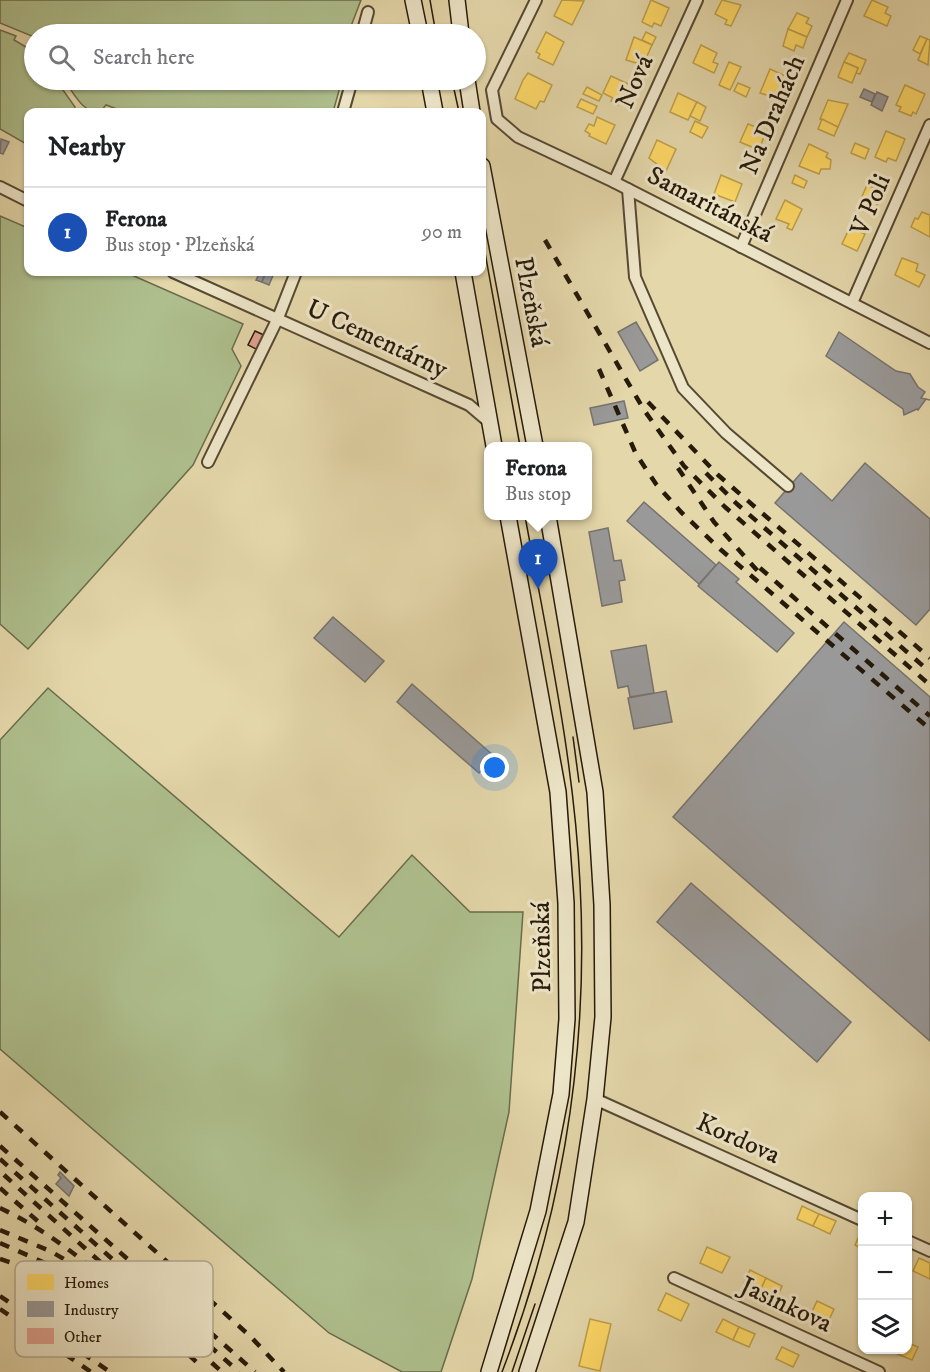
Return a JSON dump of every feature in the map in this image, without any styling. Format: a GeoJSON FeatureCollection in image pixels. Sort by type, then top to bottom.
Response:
{"type":"FeatureCollection","features":[{"type":"Feature","properties":{"kind":"main road"},"geometry":{"type":"LineString","coordinates":[[413,0],[418,24]]}},
{"type":"Feature","properties":{"kind":"main road"},"geometry":{"type":"LineString","coordinates":[[457,0],[460,24]]}},
{"type":"Feature","properties":{"kind":"main road"},"geometry":{"type":"LineString","coordinates":[[431,90],[434,108]]}},
{"type":"Feature","properties":{"kind":"main road"},"geometry":{"type":"LineString","coordinates":[[469,90],[471,108]]}},
{"type":"Feature","properties":{"kind":"main road","name":"Plzeňská"},"geometry":{"type":"LineString","coordinates":[[486,187],[534,442]]}},
{"type":"Feature","properties":{"kind":"main road"},"geometry":{"type":"LineString","coordinates":[[464,276],[494,442]]}},
{"type":"Feature","properties":{"kind":"main road","name":"Plzeňská"},"geometry":{"type":"LineString","coordinates":[[489,1372],[538,1211],[561,1094],[567,1019],[566,903],[558,792],[509,520]]}},
{"type":"Feature","properties":{"kind":"main road"},"geometry":{"type":"LineString","coordinates":[[527,1372],[576,1222],[595,1099],[603,984],[602,905],[595,792],[549,520]]}},
{"type":"Feature","properties":{"kind":"street","name":"Samaritánská"},"geometry":{"type":"LineString","coordinates":[[536,0],[492,90],[496,119],[518,136],[628,189],[930,344]]}},
{"type":"Feature","properties":{"kind":"street","name":"Nová"},"geometry":{"type":"LineString","coordinates":[[614,182],[697,0]]}},
{"type":"Feature","properties":{"kind":"street","name":"Na Drahách"},"geometry":{"type":"LineString","coordinates":[[741,247],[847,0]]}},
{"type":"Feature","properties":{"kind":"street"},"geometry":{"type":"LineString","coordinates":[[365,24],[368,12]]}},
{"type":"Feature","properties":{"kind":"street"},"geometry":{"type":"LineString","coordinates":[[344,108],[349,90]]}},
{"type":"Feature","properties":{"kind":"street","name":"V Poli"},"geometry":{"type":"LineString","coordinates":[[852,303],[930,125]]}},
{"type":"Feature","properties":{"kind":"street"},"geometry":{"type":"LineString","coordinates":[[0,187],[24,199]]}},
{"type":"Feature","properties":{"kind":"street"},"geometry":{"type":"LineString","coordinates":[[628,189],[635,278],[683,388],[726,433],[788,486]]}},
{"type":"Feature","properties":{"kind":"street","name":"U Cementárny"},"geometry":{"type":"LineString","coordinates":[[183,276],[469,405],[482,413],[490,424]]}},
{"type":"Feature","properties":{"kind":"street"},"geometry":{"type":"LineString","coordinates":[[208,462],[278,318],[294,276]]}},
{"type":"Feature","properties":{"kind":"street","name":"Kordova"},"geometry":{"type":"LineString","coordinates":[[595,1099],[858,1218]]}},
{"type":"Feature","properties":{"kind":"street"},"geometry":{"type":"LineString","coordinates":[[912,1243],[930,1251]]}},
{"type":"Feature","properties":{"kind":"street","name":"Jasinkova"},"geometry":{"type":"LineString","coordinates":[[674,1278],[879,1372]]}},
{"type":"Feature","properties":{"kind":"green space"},"geometry":{"type":"Polygon","coordinates":[[[0,0],[361,0],[352,24],[24,24],[24,33],[0,23],[0,0]]]}},
{"type":"Feature","properties":{"kind":"green space"},"geometry":{"type":"Polygon","coordinates":[[[0,30],[16,36],[14,40],[24,46],[24,90],[63,90],[75,107],[24,108],[24,143],[0,129],[0,30]]]}},
{"type":"Feature","properties":{"kind":"green space"},"geometry":{"type":"Polygon","coordinates":[[[71,90],[339,90],[334,108],[114,108],[106,105],[103,108],[86,108],[71,90]]]}},
{"type":"Feature","properties":{"kind":"green space"},"geometry":{"type":"Polygon","coordinates":[[[0,216],[24,226],[24,276],[134,276],[243,324],[232,349],[241,366],[193,465],[28,649],[0,624],[0,216]]]}},
{"type":"Feature","properties":{"kind":"green space"},"geometry":{"type":"Polygon","coordinates":[[[48,688],[339,937],[412,855],[470,912],[523,912],[509,1112],[472,1279],[441,1372],[402,1372],[329,1333],[0,1049],[0,740],[48,688]]]}},
{"type":"Feature","properties":{"kind":"building: Homes"},"geometry":{"type":"Polygon","coordinates":[[[562,0],[584,1],[572,25],[554,16],[562,0]]]}},
{"type":"Feature","properties":{"kind":"building: Homes"},"geometry":{"type":"Polygon","coordinates":[[[651,0],[669,8],[661,26],[654,23],[652,27],[642,22],[651,0]]]}},
{"type":"Feature","properties":{"kind":"building: Homes"},"geometry":{"type":"Polygon","coordinates":[[[722,0],[741,5],[731,26],[725,24],[727,20],[715,14],[722,0]]]}},
{"type":"Feature","properties":{"kind":"building: Homes"},"geometry":{"type":"Polygon","coordinates":[[[872,0],[888,7],[885,13],[891,16],[887,26],[864,16],[872,0]]]}},
{"type":"Feature","properties":{"kind":"building: Homes"},"geometry":{"type":"Polygon","coordinates":[[[797,13],[809,18],[806,23],[812,26],[807,37],[788,29],[797,13]]]}},
{"type":"Feature","properties":{"kind":"building: Homes"},"geometry":{"type":"Polygon","coordinates":[[[788,29],[807,37],[803,48],[796,45],[794,51],[783,46],[788,29]]]}},
{"type":"Feature","properties":{"kind":"building: Homes"},"geometry":{"type":"Polygon","coordinates":[[[546,32],[564,42],[553,65],[538,58],[540,54],[536,52],[546,32]]]}},
{"type":"Feature","properties":{"kind":"building: Homes"},"geometry":{"type":"Polygon","coordinates":[[[646,32],[656,37],[652,45],[642,40],[646,32]]]}},
{"type":"Feature","properties":{"kind":"building: Homes"},"geometry":{"type":"Polygon","coordinates":[[[920,36],[927,39],[920,54],[913,50],[920,36]]]}},
{"type":"Feature","properties":{"kind":"building: Homes"},"geometry":{"type":"Polygon","coordinates":[[[634,37],[652,45],[643,65],[626,60],[634,37]]]}},
{"type":"Feature","properties":{"kind":"building: Homes"},"geometry":{"type":"Polygon","coordinates":[[[927,39],[930,40],[928,65],[918,60],[927,39]]]}},
{"type":"Feature","properties":{"kind":"building: Homes"},"geometry":{"type":"Polygon","coordinates":[[[701,45],[717,53],[713,62],[718,64],[714,73],[693,63],[701,45]]]}},
{"type":"Feature","properties":{"kind":"building: Homes"},"geometry":{"type":"Polygon","coordinates":[[[849,53],[866,60],[860,74],[856,73],[858,68],[844,62],[849,53]]]}},
{"type":"Feature","properties":{"kind":"building: Homes"},"geometry":{"type":"Polygon","coordinates":[[[729,62],[741,67],[730,90],[719,85],[729,62]]]}},
{"type":"Feature","properties":{"kind":"building: Homes"},"geometry":{"type":"Polygon","coordinates":[[[844,62],[858,68],[852,83],[838,77],[844,62]]]}},
{"type":"Feature","properties":{"kind":"building: Homes"},"geometry":{"type":"Polygon","coordinates":[[[770,69],[790,78],[780,99],[760,93],[770,69]]]}},
{"type":"Feature","properties":{"kind":"building: Homes"},"geometry":{"type":"Polygon","coordinates":[[[528,73],[552,85],[544,102],[540,101],[536,109],[515,99],[528,73]]]}},
{"type":"Feature","properties":{"kind":"building: Homes"},"geometry":{"type":"Polygon","coordinates":[[[611,76],[633,86],[625,103],[620,101],[618,105],[611,101],[613,98],[603,93],[611,76]]]}},
{"type":"Feature","properties":{"kind":"building: Homes"},"geometry":{"type":"Polygon","coordinates":[[[738,83],[750,88],[746,97],[734,91],[738,83]]]}},
{"type":"Feature","properties":{"kind":"building: Homes"},"geometry":{"type":"Polygon","coordinates":[[[905,85],[925,94],[916,114],[913,112],[911,116],[899,111],[901,107],[896,105],[905,85]]]}},
{"type":"Feature","properties":{"kind":"building: Homes"},"geometry":{"type":"Polygon","coordinates":[[[587,87],[602,95],[599,101],[583,94],[587,87]]]}},
{"type":"Feature","properties":{"kind":"building: Homes"},"geometry":{"type":"Polygon","coordinates":[[[678,93],[697,102],[688,120],[670,112],[678,93]]]}},
{"type":"Feature","properties":{"kind":"building: Homes"},"geometry":{"type":"Polygon","coordinates":[[[581,99],[597,106],[593,114],[577,107],[581,99]]]}},
{"type":"Feature","properties":{"kind":"building: Homes"},"geometry":{"type":"Polygon","coordinates":[[[828,100],[848,104],[838,127],[820,119],[828,100]]]}},
{"type":"Feature","properties":{"kind":"building: Homes"},"geometry":{"type":"Polygon","coordinates":[[[697,102],[706,107],[700,121],[690,116],[697,102]]]}},
{"type":"Feature","properties":{"kind":"building: Homes"},"geometry":{"type":"Polygon","coordinates":[[[597,117],[615,125],[606,144],[589,136],[590,134],[585,131],[589,124],[594,126],[597,117]]]}},
{"type":"Feature","properties":{"kind":"building: Homes"},"geometry":{"type":"Polygon","coordinates":[[[822,119],[838,127],[834,136],[818,129],[822,119]]]}},
{"type":"Feature","properties":{"kind":"building: Homes"},"geometry":{"type":"Polygon","coordinates":[[[695,121],[708,127],[702,138],[690,132],[695,121]]]}},
{"type":"Feature","properties":{"kind":"building: Homes"},"geometry":{"type":"Polygon","coordinates":[[[748,124],[766,131],[759,150],[740,142],[748,124]]]}},
{"type":"Feature","properties":{"kind":"building: Homes"},"geometry":{"type":"Polygon","coordinates":[[[886,131],[905,139],[896,161],[888,158],[886,162],[875,157],[886,131]]]}},
{"type":"Feature","properties":{"kind":"building: Homes"},"geometry":{"type":"Polygon","coordinates":[[[657,140],[676,149],[666,171],[649,158],[657,140]]]}},
{"type":"Feature","properties":{"kind":"building: Homes"},"geometry":{"type":"Polygon","coordinates":[[[855,143],[869,149],[865,159],[851,153],[855,143]]]}},
{"type":"Feature","properties":{"kind":"building: Homes"},"geometry":{"type":"Polygon","coordinates":[[[809,144],[828,153],[826,157],[831,160],[830,169],[821,169],[819,174],[799,166],[809,144]]]}},
{"type":"Feature","properties":{"kind":"building: Homes"},"geometry":{"type":"Polygon","coordinates":[[[721,175],[742,184],[735,202],[714,194],[721,175]]]}},
{"type":"Feature","properties":{"kind":"building: Homes"},"geometry":{"type":"Polygon","coordinates":[[[795,175],[807,181],[804,188],[792,183],[795,175]]]}},
{"type":"Feature","properties":{"kind":"building: Homes"},"geometry":{"type":"Polygon","coordinates":[[[867,185],[883,192],[875,209],[871,208],[869,213],[857,208],[867,185]]]}},
{"type":"Feature","properties":{"kind":"building: Homes"},"geometry":{"type":"Polygon","coordinates":[[[785,200],[802,209],[792,230],[787,228],[789,224],[776,219],[785,200]]]}},
{"type":"Feature","properties":{"kind":"building: Homes"},"geometry":{"type":"Polygon","coordinates":[[[922,212],[930,215],[930,237],[911,227],[915,218],[918,219],[922,212]]]}},
{"type":"Feature","properties":{"kind":"building: Homes"},"geometry":{"type":"Polygon","coordinates":[[[850,227],[865,234],[857,251],[842,244],[850,227]]]}},
{"type":"Feature","properties":{"kind":"building: Homes"},"geometry":{"type":"Polygon","coordinates":[[[902,258],[918,264],[916,271],[925,275],[919,287],[895,275],[902,258]]]}},
{"type":"Feature","properties":{"kind":"building: Homes"},"geometry":{"type":"Polygon","coordinates":[[[802,1206],[819,1214],[813,1226],[797,1219],[802,1206]]]}},
{"type":"Feature","properties":{"kind":"building: Homes"},"geometry":{"type":"Polygon","coordinates":[[[819,1214],[836,1221],[830,1234],[813,1226],[819,1214]]]}},
{"type":"Feature","properties":{"kind":"building: Homes"},"geometry":{"type":"Polygon","coordinates":[[[707,1247],[730,1257],[722,1273],[700,1263],[707,1247]]]}},
{"type":"Feature","properties":{"kind":"building: Homes"},"geometry":{"type":"Polygon","coordinates":[[[919,1258],[930,1263],[930,1279],[913,1271],[919,1258]]]}},
{"type":"Feature","properties":{"kind":"building: Homes"},"geometry":{"type":"Polygon","coordinates":[[[750,1270],[766,1278],[760,1291],[744,1283],[750,1270]]]}},
{"type":"Feature","properties":{"kind":"building: Homes"},"geometry":{"type":"Polygon","coordinates":[[[766,1278],[782,1286],[777,1298],[760,1291],[766,1278]]]}},
{"type":"Feature","properties":{"kind":"building: Homes"},"geometry":{"type":"Polygon","coordinates":[[[666,1293],[689,1304],[681,1321],[658,1310],[666,1293]]]}},
{"type":"Feature","properties":{"kind":"building: Homes"},"geometry":{"type":"Polygon","coordinates":[[[817,1301],[834,1309],[828,1322],[811,1314],[817,1301]]]}},
{"type":"Feature","properties":{"kind":"building: Homes"},"geometry":{"type":"Polygon","coordinates":[[[590,1319],[611,1324],[600,1371],[579,1366],[590,1319]]]}},
{"type":"Feature","properties":{"kind":"building: Homes"},"geometry":{"type":"Polygon","coordinates":[[[723,1319],[739,1327],[733,1340],[716,1332],[723,1319]]]}},
{"type":"Feature","properties":{"kind":"building: Homes"},"geometry":{"type":"Polygon","coordinates":[[[739,1327],[755,1334],[749,1347],[733,1340],[739,1327]]]}},
{"type":"Feature","properties":{"kind":"building: Homes"},"geometry":{"type":"Polygon","coordinates":[[[912,1345],[918,1347],[912,1360],[897,1354],[912,1354],[912,1345]]]}},
{"type":"Feature","properties":{"kind":"building: Homes"},"geometry":{"type":"Polygon","coordinates":[[[782,1347],[799,1355],[793,1367],[776,1359],[782,1347]]]}},
{"type":"Feature","properties":{"kind":"building: Industry"},"geometry":{"type":"Polygon","coordinates":[[[864,89],[875,94],[872,102],[860,97],[864,89]]]}},
{"type":"Feature","properties":{"kind":"building: Industry"},"geometry":{"type":"Polygon","coordinates":[[[877,92],[888,97],[882,111],[871,105],[877,92]]]}},
{"type":"Feature","properties":{"kind":"building: Industry"},"geometry":{"type":"Polygon","coordinates":[[[1,139],[9,142],[3,154],[0,153],[1,139]]]}},
{"type":"Feature","properties":{"kind":"building: Industry"},"geometry":{"type":"Polygon","coordinates":[[[258,276],[264,276],[262,282],[256,280],[258,276]]]}},
{"type":"Feature","properties":{"kind":"building: Industry"},"geometry":{"type":"Polygon","coordinates":[[[264,276],[273,276],[269,285],[262,282],[264,276]]]}},
{"type":"Feature","properties":{"kind":"building: Industry"},"geometry":{"type":"Polygon","coordinates":[[[636,322],[658,360],[640,371],[618,332],[636,322]]]}},
{"type":"Feature","properties":{"kind":"building: Industry"},"geometry":{"type":"Polygon","coordinates":[[[839,332],[896,371],[910,374],[918,387],[925,392],[921,398],[926,399],[918,410],[904,415],[903,409],[826,356],[839,332]]]}},
{"type":"Feature","properties":{"kind":"building: Industry"},"geometry":{"type":"Polygon","coordinates":[[[624,401],[628,418],[594,425],[590,408],[624,401]]]}},
{"type":"Feature","properties":{"kind":"building: Industry"},"geometry":{"type":"Polygon","coordinates":[[[865,463],[930,519],[930,609],[916,625],[775,503],[801,473],[832,501],[865,463]]]}},
{"type":"Feature","properties":{"kind":"building: Industry"},"geometry":{"type":"Polygon","coordinates":[[[644,502],[716,565],[699,584],[627,521],[644,502]]]}},
{"type":"Feature","properties":{"kind":"building: Industry"},"geometry":{"type":"Polygon","coordinates":[[[608,528],[614,561],[621,560],[625,580],[619,581],[622,602],[602,606],[589,532],[608,528]]]}},
{"type":"Feature","properties":{"kind":"building: Industry"},"geometry":{"type":"Polygon","coordinates":[[[719,562],[739,579],[736,582],[794,633],[777,652],[698,586],[719,562]]]}},
{"type":"Feature","properties":{"kind":"building: Industry"},"geometry":{"type":"Polygon","coordinates":[[[333,617],[384,661],[365,682],[314,638],[333,617]]]}},
{"type":"Feature","properties":{"kind":"building: Industry"},"geometry":{"type":"Polygon","coordinates":[[[844,622],[930,697],[930,1041],[673,817],[844,622]]]}},
{"type":"Feature","properties":{"kind":"building: Industry"},"geometry":{"type":"Polygon","coordinates":[[[646,645],[654,693],[630,697],[628,686],[618,688],[611,651],[646,645]]]}},
{"type":"Feature","properties":{"kind":"building: Industry"},"geometry":{"type":"Polygon","coordinates":[[[412,684],[494,756],[479,773],[397,702],[412,684]]]}},
{"type":"Feature","properties":{"kind":"building: Industry"},"geometry":{"type":"Polygon","coordinates":[[[666,691],[672,722],[634,729],[628,698],[666,691]]]}},
{"type":"Feature","properties":{"kind":"building: Industry"},"geometry":{"type":"Polygon","coordinates":[[[691,883],[851,1022],[817,1062],[657,922],[691,883]]]}},
{"type":"Feature","properties":{"kind":"building: Industry"},"geometry":{"type":"Polygon","coordinates":[[[60,1172],[74,1186],[69,1196],[56,1184],[61,1178],[58,1175],[60,1172]]]}},
{"type":"Feature","properties":{"kind":"building: Other"},"geometry":{"type":"Polygon","coordinates":[[[255,331],[266,336],[260,351],[248,345],[255,331]]]}},
{"type":"Feature","properties":{"kind":"tram line"},"geometry":{"type":"LineString","coordinates":[[430,0],[434,24]]}},
{"type":"Feature","properties":{"kind":"tram line"},"geometry":{"type":"LineString","coordinates":[[454,90],[458,108]]}},
{"type":"Feature","properties":{"kind":"tram line"},"geometry":{"type":"LineString","coordinates":[[486,258],[519,442]]}},
{"type":"Feature","properties":{"kind":"tram line"},"geometry":{"type":"LineString","coordinates":[[502,1372],[541,1253],[567,1132],[575,1070],[582,946],[577,837],[566,744],[526,520]]}},
{"type":"Feature","properties":{"kind":"tram line"},"geometry":{"type":"LineString","coordinates":[[573,737],[579,782]]}},
{"type":"Feature","properties":{"kind":"tram line"},"geometry":{"type":"LineString","coordinates":[[512,1372],[535,1304]]}},
{"type":"Feature","properties":{"kind":"railway"},"geometry":{"type":"LineString","coordinates":[[545,240],[644,410],[684,466],[725,507],[930,685]]}},
{"type":"Feature","properties":{"kind":"railway"},"geometry":{"type":"LineString","coordinates":[[599,369],[636,454],[656,484],[681,512],[720,549],[930,729]]}},
{"type":"Feature","properties":{"kind":"railway"},"geometry":{"type":"LineString","coordinates":[[648,402],[718,475],[930,658]]}},
{"type":"Feature","properties":{"kind":"railway"},"geometry":{"type":"LineString","coordinates":[[678,468],[714,522],[763,577]]}},
{"type":"Feature","properties":{"kind":"railway"},"geometry":{"type":"LineString","coordinates":[[706,473],[737,504],[930,672]]}},
{"type":"Feature","properties":{"kind":"railway"},"geometry":{"type":"LineString","coordinates":[[760,568],[930,716]]}},
{"type":"Feature","properties":{"kind":"railway"},"geometry":{"type":"LineString","coordinates":[[0,1112],[166,1261]]}},
{"type":"Feature","properties":{"kind":"railway"},"geometry":{"type":"LineString","coordinates":[[0,1146],[130,1261]]}},
{"type":"Feature","properties":{"kind":"railway"},"geometry":{"type":"LineString","coordinates":[[0,1159],[114,1261]]}},
{"type":"Feature","properties":{"kind":"railway"},"geometry":{"type":"LineString","coordinates":[[4,1175],[99,1261]]}},
{"type":"Feature","properties":{"kind":"railway"},"geometry":{"type":"LineString","coordinates":[[0,1188],[41,1224]]}},
{"type":"Feature","properties":{"kind":"railway"},"geometry":{"type":"LineString","coordinates":[[0,1208],[55,1240],[83,1261]]}},
{"type":"Feature","properties":{"kind":"railway"},"geometry":{"type":"LineString","coordinates":[[0,1230],[50,1251],[67,1261]]}},
{"type":"Feature","properties":{"kind":"railway"},"geometry":{"type":"LineString","coordinates":[[0,1243],[41,1261]]}},
{"type":"Feature","properties":{"kind":"railway"},"geometry":{"type":"LineString","coordinates":[[0,1259],[15,1264]]}},
{"type":"Feature","properties":{"kind":"railway"},"geometry":{"type":"LineString","coordinates":[[0,1296],[15,1306]]}},
{"type":"Feature","properties":{"kind":"railway"},"geometry":{"type":"LineString","coordinates":[[213,1303],[250,1336],[284,1372]]}},
{"type":"Feature","properties":{"kind":"railway"},"geometry":{"type":"LineString","coordinates":[[0,1309],[15,1319]]}},
{"type":"Feature","properties":{"kind":"railway"},"geometry":{"type":"LineString","coordinates":[[213,1335],[255,1372]]}},
{"type":"Feature","properties":{"kind":"railway"},"geometry":{"type":"LineString","coordinates":[[213,1349],[239,1372]]}},
{"type":"Feature","properties":{"kind":"railway"},"geometry":{"type":"LineString","coordinates":[[69,1357],[91,1372]]}},
{"type":"Feature","properties":{"kind":"railway"},"geometry":{"type":"LineString","coordinates":[[88,1357],[110,1372]]}},
{"type":"Feature","properties":{"kind":"railway"},"geometry":{"type":"LineString","coordinates":[[191,1357],[201,1366]]}},
{"type":"Feature","properties":{"kind":"railway"},"geometry":{"type":"LineString","coordinates":[[205,1357],[222,1372]]}},
{"type":"Feature","properties":{"kind":"place","name":"Ferona"},"geometry":{"type":"Point","coordinates":[538,589]}}]}
